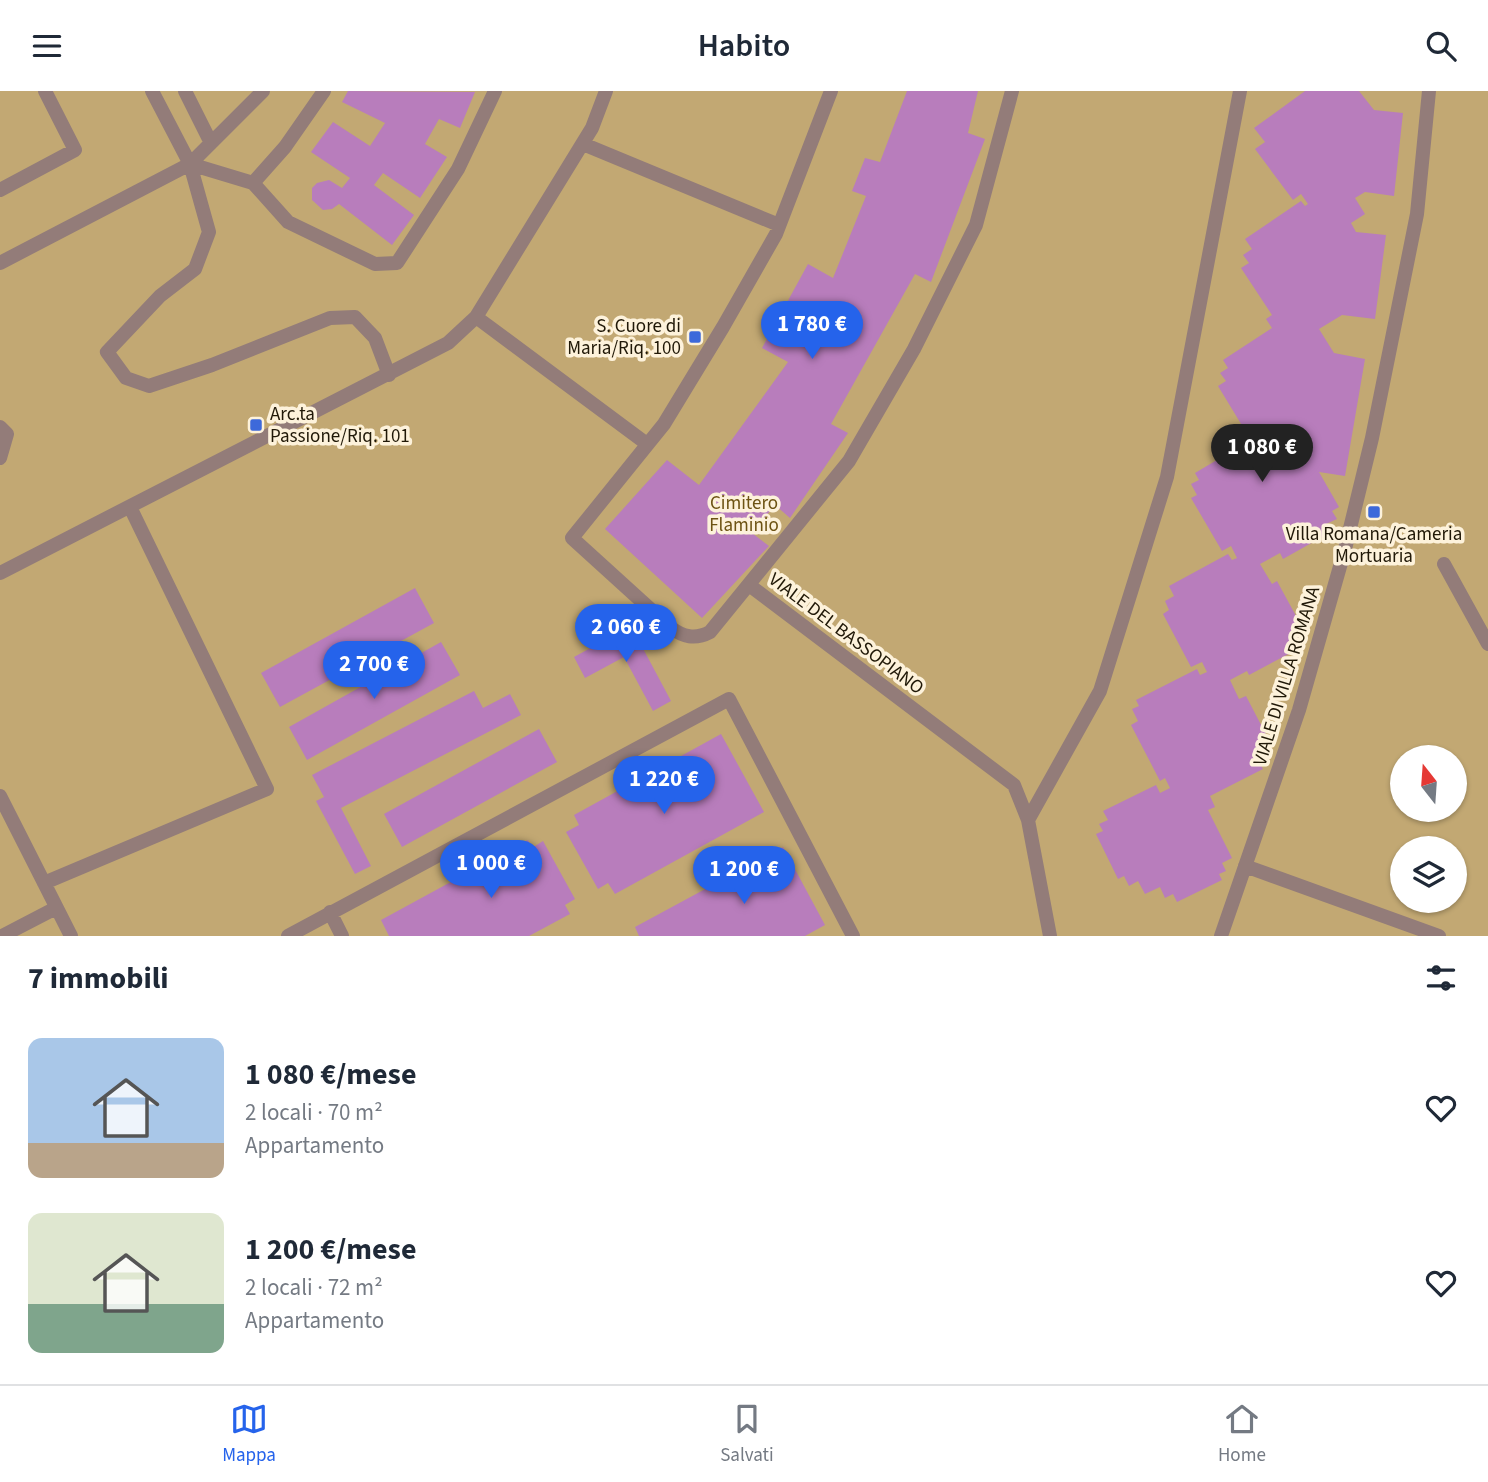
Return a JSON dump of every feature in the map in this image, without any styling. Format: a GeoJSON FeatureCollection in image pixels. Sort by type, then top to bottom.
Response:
{"type":"FeatureCollection","features":[{"type":"Feature","properties":{"kind":"lane"},"geometry":{"type":"LineString","coordinates":[[0,190],[75,150],[45,91]]}},
{"type":"Feature","properties":{"kind":"lane"},"geometry":{"type":"LineString","coordinates":[[152,91],[190,163],[209,232],[195,269],[160,296],[107,352],[126,378],[149,386],[330,319],[355,317],[375,338],[389,375]]}},
{"type":"Feature","properties":{"kind":"lane"},"geometry":{"type":"LineString","coordinates":[[185,91],[211,143]]}},
{"type":"Feature","properties":{"kind":"lane"},"geometry":{"type":"LineString","coordinates":[[0,263],[190,163],[263,91]]}},
{"type":"Feature","properties":{"kind":"lane"},"geometry":{"type":"LineString","coordinates":[[253,183],[285,147],[324,91]]}},
{"type":"Feature","properties":{"kind":"lane"},"geometry":{"type":"LineString","coordinates":[[190,163],[253,183],[288,222],[375,264],[397,263],[458,169],[495,91]]}},
{"type":"Feature","properties":{"kind":"lane"},"geometry":{"type":"LineString","coordinates":[[0,573],[448,343],[477,317],[583,144],[606,91]]}},
{"type":"Feature","properties":{"kind":"lane"},"geometry":{"type":"LineString","coordinates":[[477,317],[647,444],[664,423],[723,327],[779,225],[831,91]]}},
{"type":"Feature","properties":{"kind":"lane"},"geometry":{"type":"LineString","coordinates":[[749,585],[849,461],[914,349],[976,225],[1012,91]]}},
{"type":"Feature","properties":{"kind":"lane"},"geometry":{"type":"LineString","coordinates":[[1028,820],[1100,691],[1167,477],[1240,91]]}},
{"type":"Feature","properties":{"kind":"lane","name":"VIALE DI VILLA ROMANA"},"geometry":{"type":"LineString","coordinates":[[1221,936],[1299,710],[1345,549],[1372,437],[1417,214],[1429,91]]}},
{"type":"Feature","properties":{"kind":"lane"},"geometry":{"type":"LineString","coordinates":[[583,144],[779,225]]}},
{"type":"Feature","properties":{"kind":"lane"},"geometry":{"type":"LineString","coordinates":[[0,427],[7,434],[0,458]]}},
{"type":"Feature","properties":{"kind":"lane","name":"VIALE DEL BASSOPIANO"},"geometry":{"type":"LineString","coordinates":[[647,444],[572,538],[670,627],[693,638],[710,632],[749,585],[1014,785],[1028,820],[1050,936]]}},
{"type":"Feature","properties":{"kind":"lane"},"geometry":{"type":"LineString","coordinates":[[44,883],[267,789],[130,507]]}},
{"type":"Feature","properties":{"kind":"lane"},"geometry":{"type":"LineString","coordinates":[[1444,564],[1488,644]]}},
{"type":"Feature","properties":{"kind":"lane"},"geometry":{"type":"LineString","coordinates":[[288,936],[729,699],[853,936]]}},
{"type":"Feature","properties":{"kind":"lane"},"geometry":{"type":"LineString","coordinates":[[0,796],[71,936]]}},
{"type":"Feature","properties":{"kind":"lane"},"geometry":{"type":"LineString","coordinates":[[1245,866],[1439,936]]}},
{"type":"Feature","properties":{"kind":"lane"},"geometry":{"type":"LineString","coordinates":[[2,936],[56,908]]}},
{"type":"Feature","properties":{"kind":"lane"},"geometry":{"type":"LineString","coordinates":[[330,912],[342,936]]}},
{"type":"Feature","properties":{"kind":"green space","name":"Cimitero Flaminio"},"geometry":{"type":"Polygon","coordinates":[[[0,91],[1488,91],[1488,936],[0,936],[0,91]]]}},
{"type":"Feature","properties":{"kind":"building"},"geometry":{"type":"Polygon","coordinates":[[[348,91],[475,92],[460,128],[439,119],[425,144],[447,157],[420,198],[383,173],[374,185],[414,215],[392,245],[339,204],[332,209],[323,210],[312,200],[312,188],[317,183],[329,180],[342,188],[350,178],[311,152],[333,122],[370,146],[385,123],[342,102],[348,91]]]}},
{"type":"Feature","properties":{"kind":"building"},"geometry":{"type":"Polygon","coordinates":[[[907,91],[978,91],[968,133],[985,139],[931,282],[915,274],[831,424],[848,433],[790,518],[775,505],[752,533],[769,546],[702,618],[605,529],[667,460],[699,485],[788,362],[762,348],[808,264],[833,278],[866,196],[852,191],[865,158],[880,162],[907,91]]]}},
{"type":"Feature","properties":{"kind":"building"},"geometry":{"type":"Polygon","coordinates":[[[1305,91],[1359,91],[1374,110],[1403,113],[1394,196],[1365,192],[1355,198],[1365,214],[1351,223],[1356,232],[1386,235],[1375,319],[1342,315],[1319,329],[1334,353],[1365,359],[1345,476],[1319,472],[1339,507],[1332,511],[1337,519],[1326,524],[1331,532],[1283,559],[1280,553],[1260,564],[1272,584],[1277,581],[1302,627],[1294,631],[1299,639],[1292,643],[1296,650],[1249,675],[1247,671],[1230,680],[1239,699],[1246,696],[1271,744],[1263,747],[1268,758],[1259,762],[1263,769],[1210,796],[1215,807],[1208,810],[1232,858],[1222,863],[1226,871],[1219,874],[1222,880],[1177,902],[1173,894],[1165,898],[1160,887],[1145,894],[1138,881],[1129,886],[1124,876],[1118,879],[1096,834],[1103,831],[1099,824],[1108,820],[1103,811],[1156,785],[1160,793],[1170,788],[1165,778],[1160,781],[1131,725],[1138,721],[1132,709],[1139,706],[1136,700],[1197,669],[1200,675],[1207,672],[1202,662],[1191,667],[1163,614],[1169,610],[1165,601],[1174,596],[1169,586],[1228,554],[1232,560],[1237,558],[1231,546],[1222,551],[1191,498],[1197,495],[1191,484],[1199,480],[1195,473],[1259,435],[1263,441],[1271,436],[1265,427],[1249,437],[1218,386],[1226,381],[1220,373],[1228,368],[1223,360],[1272,328],[1266,319],[1272,315],[1241,268],[1249,263],[1243,255],[1252,249],[1245,239],[1301,201],[1305,206],[1308,204],[1301,194],[1293,200],[1255,149],[1265,142],[1254,128],[1305,91]]]}},
{"type":"Feature","properties":{"kind":"building"},"geometry":{"type":"Polygon","coordinates":[[[415,588],[434,623],[280,707],[261,673],[415,588]]]}},
{"type":"Feature","properties":{"kind":"building"},"geometry":{"type":"Polygon","coordinates":[[[631,626],[671,701],[653,711],[624,657],[585,678],[574,657],[631,626]]]}},
{"type":"Feature","properties":{"kind":"building"},"geometry":{"type":"Polygon","coordinates":[[[441,642],[460,675],[307,760],[289,727],[441,642]]]}},
{"type":"Feature","properties":{"kind":"building"},"geometry":{"type":"Polygon","coordinates":[[[474,691],[483,708],[510,694],[521,715],[341,808],[371,866],[355,874],[316,801],[324,797],[312,775],[474,691]]]}},
{"type":"Feature","properties":{"kind":"building"},"geometry":{"type":"Polygon","coordinates":[[[539,729],[557,762],[402,847],[384,814],[539,729]]]}},
{"type":"Feature","properties":{"kind":"building"},"geometry":{"type":"Polygon","coordinates":[[[721,734],[764,812],[615,894],[608,883],[598,889],[566,832],[579,825],[574,815],[721,734]]]}},
{"type":"Feature","properties":{"kind":"building"},"geometry":{"type":"Polygon","coordinates":[[[528,840],[532,848],[543,841],[575,899],[565,905],[570,914],[529,936],[389,936],[381,920],[528,840]]]}},
{"type":"Feature","properties":{"kind":"building"},"geometry":{"type":"Polygon","coordinates":[[[783,847],[825,925],[805,936],[639,936],[635,927],[783,847]]]}},
{"type":"Feature","properties":{"kind":"place","name":"S. Cuore di Maria/Riq. 100"},"geometry":{"type":"Point","coordinates":[695,337]}},
{"type":"Feature","properties":{"kind":"place","name":"Arc.ta Passione/Riq. 101"},"geometry":{"type":"Point","coordinates":[256,425]}},
{"type":"Feature","properties":{"kind":"place","name":"Villa Romana/Cameria Mortuaria"},"geometry":{"type":"Point","coordinates":[1374,512]}}]}
